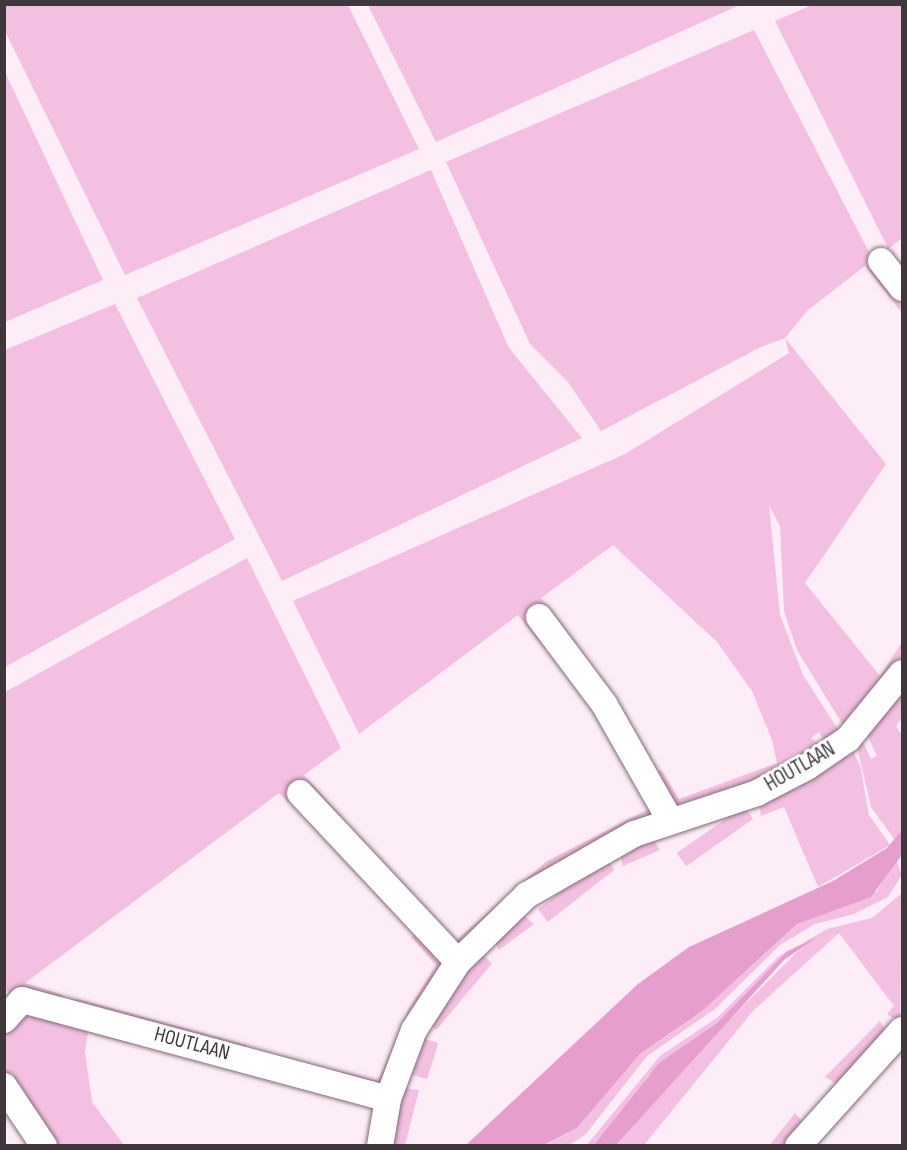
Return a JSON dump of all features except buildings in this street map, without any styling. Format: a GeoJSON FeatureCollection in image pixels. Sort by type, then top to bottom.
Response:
{"type":"FeatureCollection","features":[{"type":"Feature","properties":{"kind":"street"},"geometry":{"type":"LineString","coordinates":[[881,261],[903,288]]}},
{"type":"Feature","properties":{"kind":"street"},"geometry":{"type":"LineString","coordinates":[[540,617],[604,704],[670,820]]}},
{"type":"Feature","properties":{"kind":"street","name":"HOUTLAAN"},"geometry":{"type":"LineString","coordinates":[[380,1146],[388,1099],[414,1030],[458,962],[526,895],[601,849],[670,820],[756,793],[822,758],[877,708],[903,673]]}},
{"type":"Feature","properties":{"kind":"street"},"geometry":{"type":"LineString","coordinates":[[300,793],[458,962]]}},
{"type":"Feature","properties":{"kind":"street","name":"HOUTLAAN"},"geometry":{"type":"LineString","coordinates":[[4,1020],[22,1000],[388,1099]]}},
{"type":"Feature","properties":{"kind":"street"},"geometry":{"type":"LineString","coordinates":[[798,1146],[903,1030]]}},
{"type":"Feature","properties":{"kind":"street"},"geometry":{"type":"LineString","coordinates":[[4,1086],[44,1146]]}},
{"type":"Feature","properties":{"kind":"shaded area"},"geometry":{"type":"Polygon","coordinates":[[[5,4],[348,5],[419,149],[125,275],[5,31],[5,4]]]}},
{"type":"Feature","properties":{"kind":"shaded area"},"geometry":{"type":"Polygon","coordinates":[[[368,4],[742,4],[436,142],[368,5],[368,4]]]}},
{"type":"Feature","properties":{"kind":"shaded area"},"geometry":{"type":"Polygon","coordinates":[[[812,5],[902,5],[902,238],[888,249],[902,267],[902,280],[882,254],[888,248],[775,21],[812,5]]]}},
{"type":"Feature","properties":{"kind":"shaded area"},"geometry":{"type":"Polygon","coordinates":[[[754,30],[873,260],[902,298],[902,313],[865,266],[808,310],[785,338],[759,348],[601,431],[568,382],[530,344],[446,162],[754,30]]]}},
{"type":"Feature","properties":{"kind":"shaded area"},"geometry":{"type":"Polygon","coordinates":[[[5,72],[103,280],[4,322],[5,72]]]}},
{"type":"Feature","properties":{"kind":"shaded area"},"geometry":{"type":"Polygon","coordinates":[[[431,170],[509,348],[582,438],[282,581],[137,298],[431,170]]]}},
{"type":"Feature","properties":{"kind":"shaded area"},"geometry":{"type":"Polygon","coordinates":[[[115,304],[235,539],[5,667],[5,350],[115,304]]]}},
{"type":"Feature","properties":{"kind":"shaded area"},"geometry":{"type":"Polygon","coordinates":[[[785,338],[886,464],[805,583],[880,676],[902,642],[902,661],[846,730],[797,650],[784,611],[780,526],[769,505],[780,615],[803,675],[841,734],[826,746],[819,732],[811,738],[824,747],[786,770],[676,805],[656,775],[661,769],[679,799],[777,763],[772,740],[752,691],[717,642],[613,545],[541,598],[577,644],[550,641],[545,649],[518,615],[359,734],[293,601],[625,454],[789,353],[785,338]]]}},
{"type":"Feature","properties":{"kind":"shaded area"},"geometry":{"type":"Polygon","coordinates":[[[247,558],[341,748],[304,775],[341,816],[332,819],[294,795],[289,803],[279,793],[25,983],[63,995],[59,1001],[12,995],[5,989],[5,692],[247,558]]]}},
{"type":"Feature","properties":{"kind":"shaded area"},"geometry":{"type":"Polygon","coordinates":[[[902,691],[902,717],[896,726],[902,735],[902,830],[895,840],[871,807],[856,742],[861,738],[871,759],[877,756],[866,733],[902,691]]]}},
{"type":"Feature","properties":{"kind":"shaded area"},"geometry":{"type":"Polygon","coordinates":[[[851,747],[860,765],[869,815],[890,845],[818,887],[784,807],[761,816],[759,800],[851,747]]]}},
{"type":"Feature","properties":{"kind":"shaded area"},"geometry":{"type":"Polygon","coordinates":[[[744,806],[753,819],[686,866],[677,853],[744,806]]]}},
{"type":"Feature","properties":{"kind":"shaded area"},"geometry":{"type":"Polygon","coordinates":[[[651,808],[655,814],[461,947],[455,941],[547,861],[651,808]]]}},
{"type":"Feature","properties":{"kind":"shaded area"},"geometry":{"type":"Polygon","coordinates":[[[902,830],[902,855],[871,897],[797,924],[701,1012],[641,1053],[577,1128],[544,1145],[466,1145],[638,984],[689,947],[833,881],[887,848],[902,830]]]}},
{"type":"Feature","properties":{"kind":"shaded area"},"geometry":{"type":"Polygon","coordinates":[[[651,836],[660,850],[623,866],[619,851],[651,836]]]}},
{"type":"Feature","properties":{"kind":"shaded area"},"geometry":{"type":"Polygon","coordinates":[[[605,857],[615,870],[548,922],[538,909],[605,857]]]}},
{"type":"Feature","properties":{"kind":"shaded area"},"geometry":{"type":"Polygon","coordinates":[[[896,859],[902,875],[888,897],[854,914],[815,924],[780,945],[715,1009],[647,1056],[585,1135],[569,1145],[544,1146],[577,1128],[641,1053],[701,1012],[797,924],[877,891],[896,859]]]}},
{"type":"Feature","properties":{"kind":"shaded area"},"geometry":{"type":"Polygon","coordinates":[[[902,893],[900,1023],[887,1014],[894,1006],[839,933],[753,1011],[644,1145],[616,1145],[686,1063],[808,941],[792,949],[827,929],[872,918],[902,893]]]}},
{"type":"Feature","properties":{"kind":"shaded area"},"geometry":{"type":"Polygon","coordinates":[[[521,913],[534,924],[499,950],[493,939],[521,913]]]}},
{"type":"Feature","properties":{"kind":"shaded area"},"geometry":{"type":"Polygon","coordinates":[[[420,933],[444,963],[380,1086],[333,1077],[332,1069],[378,1081],[408,1010],[436,965],[411,937],[420,933]]]}},
{"type":"Feature","properties":{"kind":"shaded area"},"geometry":{"type":"Polygon","coordinates":[[[817,937],[784,960],[616,1145],[594,1145],[659,1063],[717,1023],[786,952],[817,937]]]}},
{"type":"Feature","properties":{"kind":"shaded area"},"geometry":{"type":"Polygon","coordinates":[[[480,953],[492,963],[436,1030],[424,1020],[480,953]]]}},
{"type":"Feature","properties":{"kind":"shaded area"},"geometry":{"type":"Polygon","coordinates":[[[785,953],[717,1023],[648,1076],[613,1126],[594,1145],[586,1146],[660,1056],[718,1017],[778,957],[785,953]]]}},
{"type":"Feature","properties":{"kind":"shaded area"},"geometry":{"type":"Polygon","coordinates":[[[75,998],[247,1045],[243,1053],[75,1006],[75,998]]]}},
{"type":"Feature","properties":{"kind":"shaded area"},"geometry":{"type":"Polygon","coordinates":[[[16,1009],[134,1034],[131,1044],[88,1032],[85,1052],[92,1102],[124,1145],[58,1145],[12,1073],[6,1074],[4,1040],[16,1009]]]}},
{"type":"Feature","properties":{"kind":"shaded area"},"geometry":{"type":"Polygon","coordinates":[[[880,1021],[888,1034],[839,1085],[825,1077],[880,1021]]]}},
{"type":"Feature","properties":{"kind":"shaded area"},"geometry":{"type":"Polygon","coordinates":[[[422,1038],[438,1043],[427,1079],[411,1074],[422,1038]]]}},
{"type":"Feature","properties":{"kind":"shaded area"},"geometry":{"type":"Polygon","coordinates":[[[401,1088],[419,1090],[405,1145],[389,1146],[401,1088]]]}},
{"type":"Feature","properties":{"kind":"shaded area"},"geometry":{"type":"Polygon","coordinates":[[[795,1113],[805,1125],[788,1145],[769,1146],[795,1113]]]}}]}
